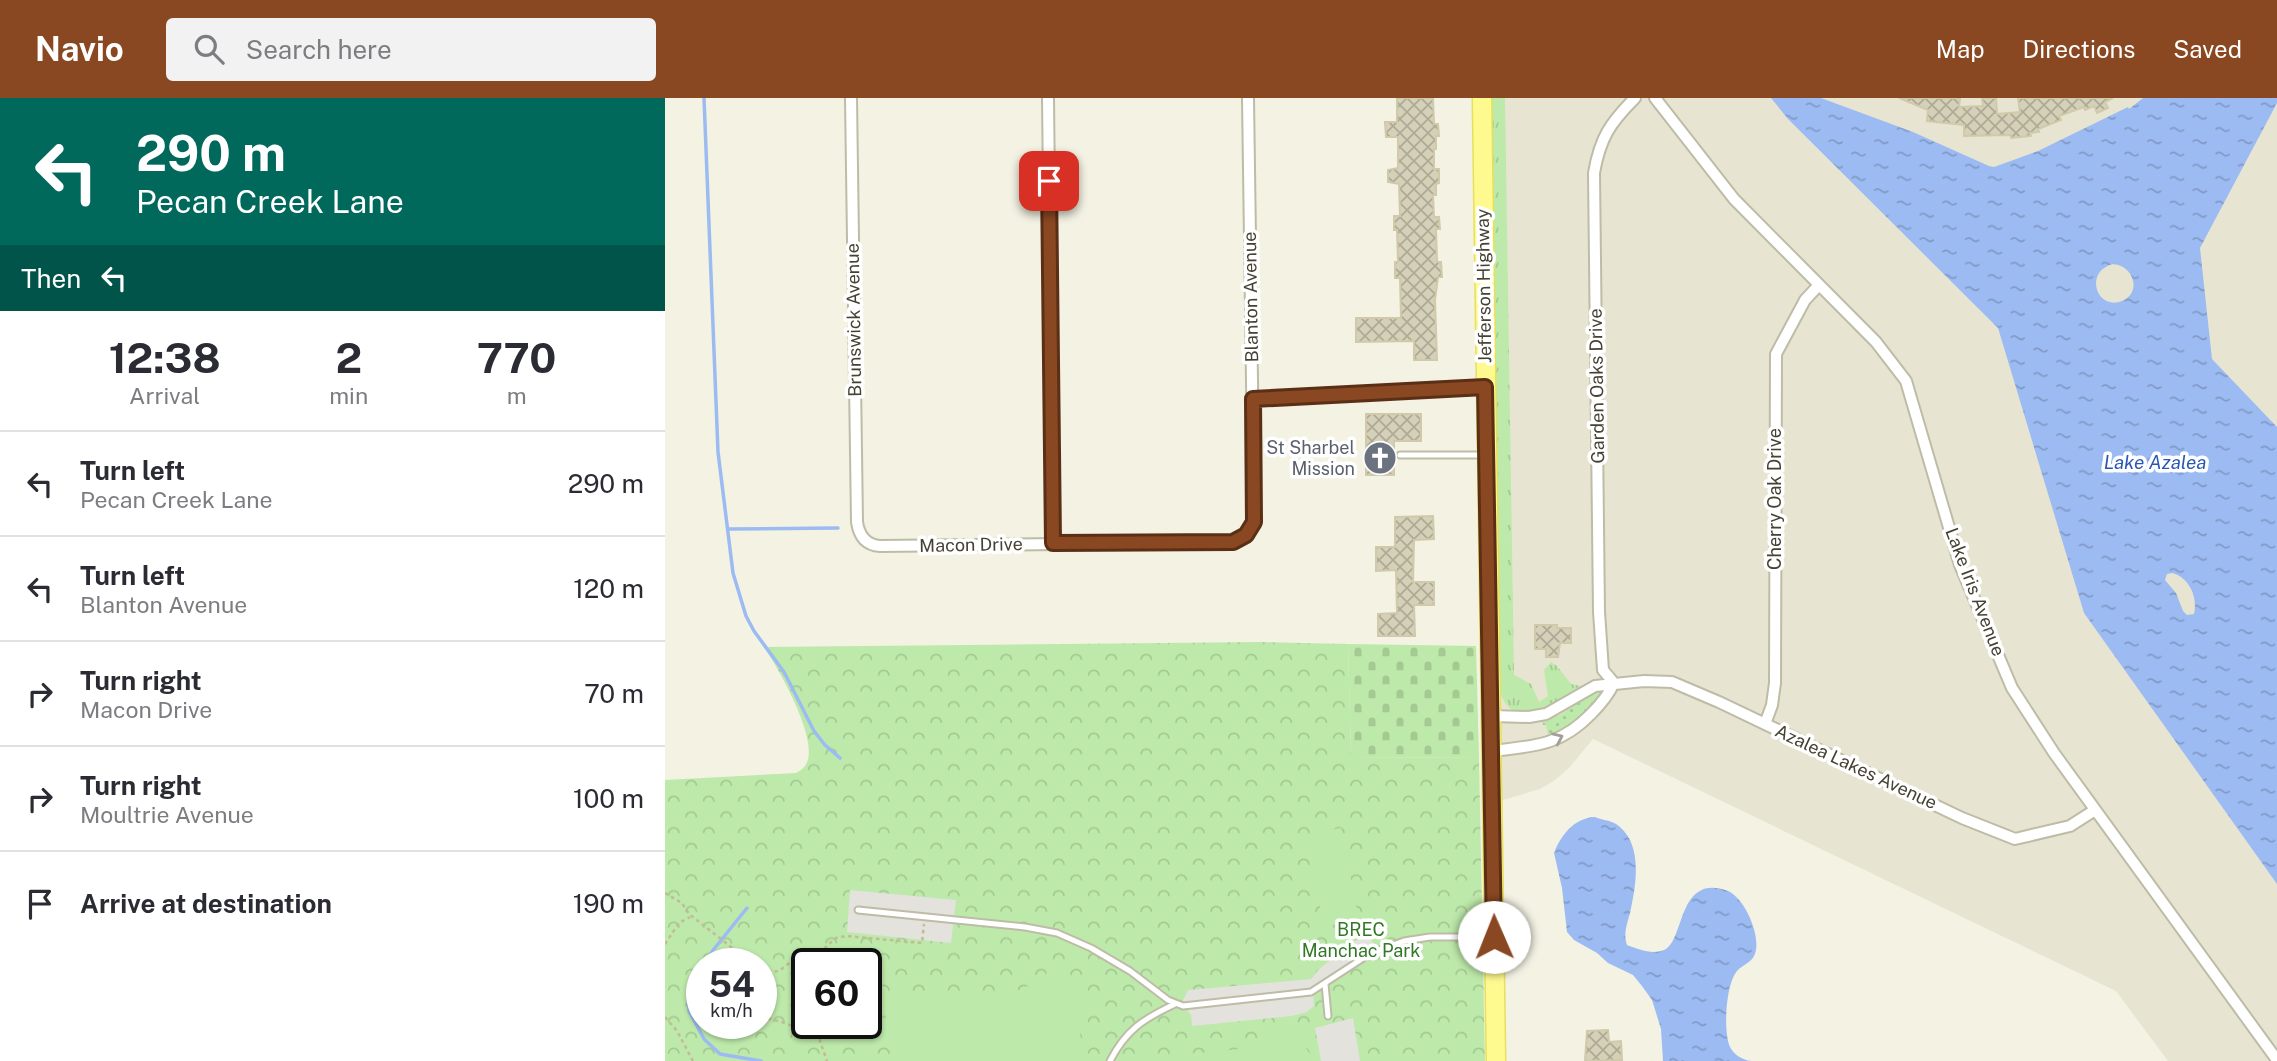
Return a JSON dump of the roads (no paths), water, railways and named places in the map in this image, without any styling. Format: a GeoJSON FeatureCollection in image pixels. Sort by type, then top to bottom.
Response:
{"type":"FeatureCollection","features":[{"type":"Feature","properties":{"kind":"main road","name":"Jefferson Highway"},"geometry":{"type":"LineString","coordinates":[[1482,98],[1496,1061]]}},
{"type":"Feature","properties":{"kind":"street","name":"Brunswick Avenue"},"geometry":{"type":"LineString","coordinates":[[851,98],[857,523],[864,540]]}},
{"type":"Feature","properties":{"kind":"street"},"geometry":{"type":"LineString","coordinates":[[1048,98],[1053,543]]}},
{"type":"Feature","properties":{"kind":"street","name":"Blanton Avenue"},"geometry":{"type":"LineString","coordinates":[[1246,535],[1254,522],[1248,98]]}},
{"type":"Feature","properties":{"kind":"street","name":"Garden Oaks Drive"},"geometry":{"type":"LineString","coordinates":[[1613,683],[1603,670],[1599,611],[1594,173],[1598,149],[1606,131],[1635,98]]}},
{"type":"Feature","properties":{"kind":"street","name":"Lake Iris Avenue"},"geometry":{"type":"LineString","coordinates":[[1655,98],[1734,199],[1876,342],[1906,381],[1960,565],[2012,688],[2054,753],[2277,1060]]}},
{"type":"Feature","properties":{"kind":"street","name":"Cherry Oak Drive"},"geometry":{"type":"LineString","coordinates":[[1765,724],[1774,698],[1775,670],[1776,354],[1805,300],[1819,285]]}},
{"type":"Feature","properties":{"kind":"street"},"geometry":{"type":"LineString","coordinates":[[1253,399],[1485,387]]}},
{"type":"Feature","properties":{"kind":"street","name":"Macon Drive"},"geometry":{"type":"LineString","coordinates":[[864,540],[880,546],[1233,542],[1246,535]]}},
{"type":"Feature","properties":{"kind":"street","name":"Azalea Lakes Avenue"},"geometry":{"type":"LineString","coordinates":[[1491,716],[1529,717],[1546,714],[1595,686],[1644,681],[1672,682],[1962,818],[2015,839],[2070,826],[2095,810]]}},
{"type":"Feature","properties":{"kind":"street"},"geometry":{"type":"LineString","coordinates":[[1492,751],[1558,740],[1580,726],[1606,699],[1613,683]]}},
{"type":"Feature","properties":{"kind":"lane"},"geometry":{"type":"LineString","coordinates":[[1400,455],[1487,455]]}},
{"type":"Feature","properties":{"kind":"lane"},"geometry":{"type":"LineString","coordinates":[[858,910],[1057,933],[1091,948],[1130,971],[1175,1004],[1183,1006],[1301,995],[1325,984],[1371,953],[1404,941],[1430,937],[1494,937]]}},
{"type":"Feature","properties":{"kind":"lane"},"geometry":{"type":"LineString","coordinates":[[1325,984],[1328,1016]]}},
{"type":"Feature","properties":{"kind":"lane"},"geometry":{"type":"LineString","coordinates":[[1110,1061],[1120,1042],[1136,1025],[1175,1004]]}},
{"type":"Feature","properties":{"kind":"water","name":"Lake Azalea"},"geometry":{"type":"Polygon","coordinates":[[[1771,98],[1821,98],[1913,132],[1994,167],[2038,151],[2128,107],[2129,109],[2143,98],[2277,98],[2277,103],[2200,248],[2212,359],[2277,427],[2277,884],[2084,613],[1998,328],[1788,119],[1771,98]],[[2113,264],[2099,274],[2097,288],[2104,300],[2119,302],[2131,294],[2133,282],[2127,270],[2113,264]],[[2172,573],[2167,574],[2165,580],[2176,593],[2183,611],[2187,615],[2194,614],[2195,601],[2191,589],[2183,579],[2172,573]]]}},
{"type":"Feature","properties":{"kind":"water"},"geometry":{"type":"Polygon","coordinates":[[[1595,817],[1614,823],[1625,832],[1634,853],[1636,878],[1626,929],[1627,945],[1650,952],[1664,950],[1671,944],[1685,910],[1699,891],[1711,888],[1728,891],[1741,902],[1751,920],[1756,949],[1754,956],[1737,971],[1732,980],[1726,1021],[1730,1047],[1739,1057],[1751,1061],[1663,1061],[1661,1029],[1652,1000],[1642,986],[1633,975],[1608,963],[1597,953],[1574,940],[1567,932],[1562,888],[1554,853],[1569,829],[1587,818],[1595,817]]]}},
{"type":"Feature","properties":{"kind":"waterway"},"geometry":{"type":"LineString","coordinates":[[704,98],[718,452],[733,573],[746,616],[754,631],[784,672],[814,731],[840,758]]}},
{"type":"Feature","properties":{"kind":"waterway"},"geometry":{"type":"LineString","coordinates":[[728,529],[838,528]]}},
{"type":"Feature","properties":{"kind":"waterway"},"geometry":{"type":"LineString","coordinates":[[715,948],[747,908]]}},
{"type":"Feature","properties":{"kind":"waterway"},"geometry":{"type":"LineString","coordinates":[[704,1039],[720,1054],[761,1061]]}},
{"type":"Feature","properties":{"kind":"place","name":"St Sharbel Mission"},"geometry":{"type":"Point","coordinates":[1380,458]}},
{"type":"Feature","properties":{"kind":"park label","name":"BREC Manchac Park"},"geometry":{"type":"Point","coordinates":[1361,940]}}]}
